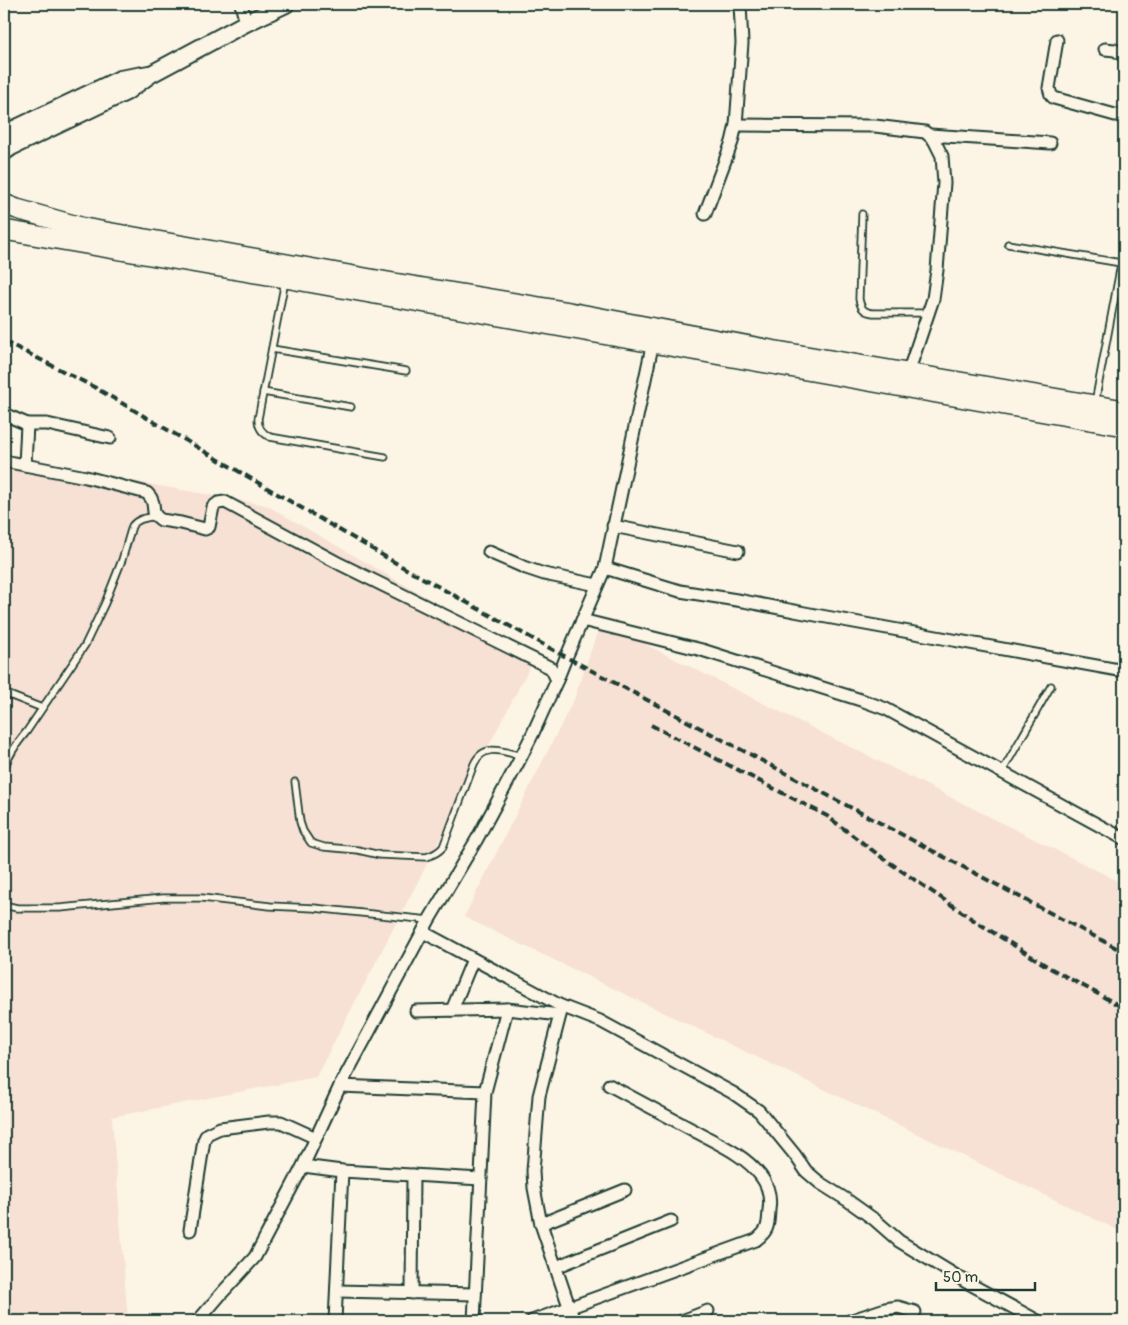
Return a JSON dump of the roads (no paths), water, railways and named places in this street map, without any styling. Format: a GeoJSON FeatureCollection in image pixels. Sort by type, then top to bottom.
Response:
{"type":"FeatureCollection","features":[{"type":"Feature","properties":{"kind":"highway"},"geometry":{"type":"LineString","coordinates":[[4,204],[84,228],[564,311],[655,336],[913,388],[1124,426]]}},
{"type":"Feature","properties":{"kind":"highway"},"geometry":{"type":"LineString","coordinates":[[4,230],[285,278],[655,336],[771,350],[1124,410]]}},
{"type":"Feature","properties":{"kind":"main road"},"geometry":{"type":"LineString","coordinates":[[4,152],[126,92],[151,74],[246,23],[286,4]]}},
{"type":"Feature","properties":{"kind":"main road"},"geometry":{"type":"LineString","coordinates":[[4,134],[120,78],[151,74]]}},
{"type":"Feature","properties":{"kind":"street"},"geometry":{"type":"LineString","coordinates":[[241,4],[246,23]]}},
{"type":"Feature","properties":{"kind":"street"},"geometry":{"type":"LineString","coordinates":[[705,214],[732,142],[736,125],[742,43],[740,4]]}},
{"type":"Feature","properties":{"kind":"street"},"geometry":{"type":"LineString","coordinates":[[1057,40],[1049,88],[1051,95],[1054,98],[1124,115]]}},
{"type":"Feature","properties":{"kind":"street"},"geometry":{"type":"LineString","coordinates":[[1105,49],[1115,50],[1124,56]]}},
{"type":"Feature","properties":{"kind":"street"},"geometry":{"type":"LineString","coordinates":[[736,125],[875,126],[925,132],[930,135],[942,156],[944,183],[937,270],[933,299],[908,373]]}},
{"type":"Feature","properties":{"kind":"street"},"geometry":{"type":"LineString","coordinates":[[930,135],[1050,143]]}},
{"type":"Feature","properties":{"kind":"street"},"geometry":{"type":"LineString","coordinates":[[201,1320],[254,1257],[303,1166],[340,1086],[429,920],[477,839],[522,756],[605,568],[655,336]]}},
{"type":"Feature","properties":{"kind":"street"},"geometry":{"type":"LineString","coordinates":[[4,414],[27,424],[47,424],[110,438]]}},
{"type":"Feature","properties":{"kind":"street"},"geometry":{"type":"LineString","coordinates":[[25,465],[27,424]]}},
{"type":"Feature","properties":{"kind":"street"},"geometry":{"type":"LineString","coordinates":[[4,461],[86,476],[147,493],[154,503],[156,516],[161,520],[181,523],[205,530],[209,528],[213,507],[218,503],[225,502],[340,564],[551,668],[557,680]]}},
{"type":"Feature","properties":{"kind":"street"},"geometry":{"type":"LineString","coordinates":[[613,526],[738,551]]}},
{"type":"Feature","properties":{"kind":"street"},"geometry":{"type":"LineString","coordinates":[[489,552],[536,571],[598,585]]}},
{"type":"Feature","properties":{"kind":"street"},"geometry":{"type":"LineString","coordinates":[[605,568],[680,591],[1124,672]]}},
{"type":"Feature","properties":{"kind":"street"},"geometry":{"type":"LineString","coordinates":[[582,620],[702,650],[886,709],[1124,839]]}},
{"type":"Feature","properties":{"kind":"street"},"geometry":{"type":"LineString","coordinates":[[423,932],[560,1010]]}},
{"type":"Feature","properties":{"kind":"street"},"geometry":{"type":"LineString","coordinates":[[452,1010],[473,959]]}},
{"type":"Feature","properties":{"kind":"street"},"geometry":{"type":"LineString","coordinates":[[474,1321],[485,1092],[507,1009]]}},
{"type":"Feature","properties":{"kind":"street"},"geometry":{"type":"LineString","coordinates":[[416,1012],[507,1009],[560,1010],[589,1016],[606,1024],[733,1093],[759,1111],[806,1171],[820,1183],[848,1200],[899,1241],[968,1283],[1038,1321]]}},
{"type":"Feature","properties":{"kind":"street"},"geometry":{"type":"LineString","coordinates":[[560,1010],[539,1096],[533,1171],[534,1188],[541,1224],[574,1321]]}},
{"type":"Feature","properties":{"kind":"street"},"geometry":{"type":"LineString","coordinates":[[532,1321],[756,1240],[768,1228],[771,1197],[767,1185],[750,1164],[737,1154],[609,1085]]}},
{"type":"Feature","properties":{"kind":"street"},"geometry":{"type":"LineString","coordinates":[[340,1086],[485,1092]]}},
{"type":"Feature","properties":{"kind":"street"},"geometry":{"type":"LineString","coordinates":[[190,1230],[204,1140],[207,1134],[220,1128],[281,1122],[316,1138]]}},
{"type":"Feature","properties":{"kind":"street"},"geometry":{"type":"LineString","coordinates":[[303,1166],[342,1171],[481,1179]]}},
{"type":"Feature","properties":{"kind":"street"},"geometry":{"type":"LineString","coordinates":[[335,1321],[342,1171]]}},
{"type":"Feature","properties":{"kind":"street"},"geometry":{"type":"LineString","coordinates":[[412,1293],[413,1175]]}},
{"type":"Feature","properties":{"kind":"street"},"geometry":{"type":"LineString","coordinates":[[541,1224],[624,1190]]}},
{"type":"Feature","properties":{"kind":"street"},"geometry":{"type":"LineString","coordinates":[[556,1267],[671,1221]]}},
{"type":"Feature","properties":{"kind":"street"},"geometry":{"type":"LineString","coordinates":[[336,1291],[475,1294]]}},
{"type":"Feature","properties":{"kind":"street"},"geometry":{"type":"LineString","coordinates":[[848,1321],[885,1309],[898,1307],[915,1312]]}},
{"type":"Feature","properties":{"kind":"street"},"geometry":{"type":"LineString","coordinates":[[682,1321],[708,1311]]}},
{"type":"Feature","properties":{"kind":"lane"},"geometry":{"type":"LineString","coordinates":[[862,214],[859,299],[862,308],[867,312],[929,313]]}},
{"type":"Feature","properties":{"kind":"lane"},"geometry":{"type":"LineString","coordinates":[[1008,244],[1121,263]]}},
{"type":"Feature","properties":{"kind":"lane"},"geometry":{"type":"LineString","coordinates":[[1095,405],[1124,248]]}},
{"type":"Feature","properties":{"kind":"lane"},"geometry":{"type":"LineString","coordinates":[[285,278],[263,392],[258,424],[260,429],[270,437],[385,458]]}},
{"type":"Feature","properties":{"kind":"lane"},"geometry":{"type":"LineString","coordinates":[[272,348],[406,371]]}},
{"type":"Feature","properties":{"kind":"lane"},"geometry":{"type":"LineString","coordinates":[[263,392],[351,407]]}},
{"type":"Feature","properties":{"kind":"lane"},"geometry":{"type":"LineString","coordinates":[[4,770],[16,744],[85,645],[105,603],[122,560],[132,526],[142,519],[156,516]]}},
{"type":"Feature","properties":{"kind":"lane"},"geometry":{"type":"LineString","coordinates":[[1002,772],[1051,686]]}},
{"type":"Feature","properties":{"kind":"lane"},"geometry":{"type":"LineString","coordinates":[[4,693],[42,708]]}},
{"type":"Feature","properties":{"kind":"lane"},"geometry":{"type":"LineString","coordinates":[[295,782],[300,822],[303,831],[312,843],[324,847],[358,850],[380,855],[426,857],[432,856],[443,847],[474,764],[480,754],[490,750],[522,756]]}},
{"type":"Feature","properties":{"kind":"lane"},"geometry":{"type":"LineString","coordinates":[[4,905],[17,908],[60,908],[163,898],[202,898],[429,920]]}},
{"type":"Feature","properties":{"kind":"railway"},"geometry":{"type":"LineString","coordinates":[[4,341],[94,387],[408,570],[566,657],[1124,952]]}},
{"type":"Feature","properties":{"kind":"railway"},"geometry":{"type":"LineString","coordinates":[[651,725],[827,816],[880,856],[975,921],[1050,968],[1124,1008]]}}]}
